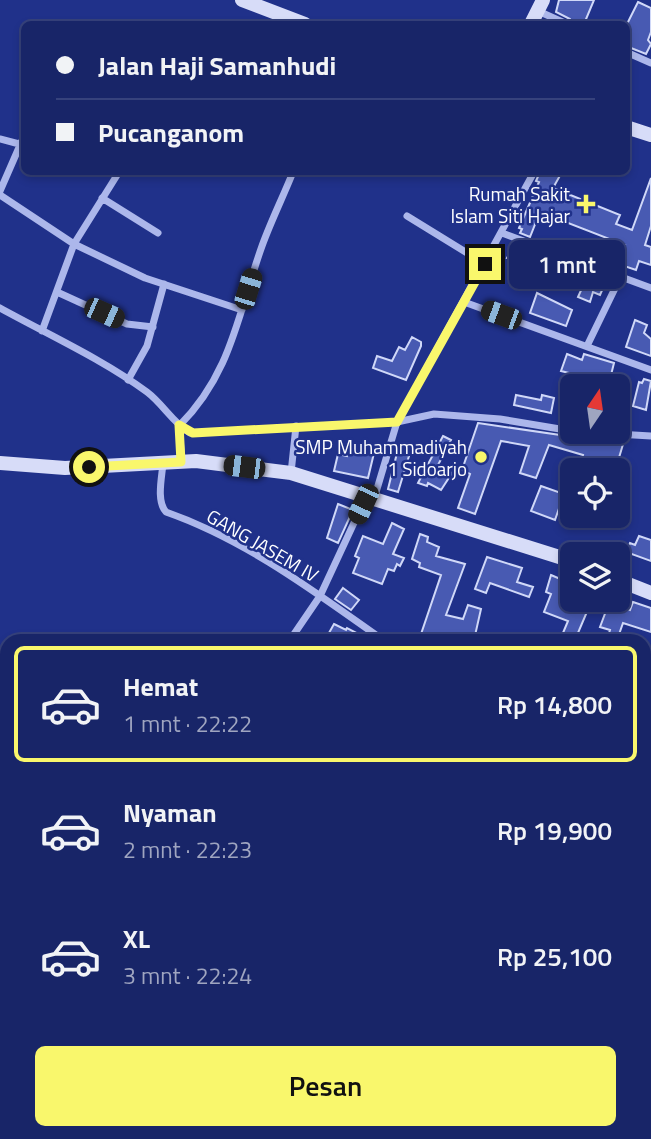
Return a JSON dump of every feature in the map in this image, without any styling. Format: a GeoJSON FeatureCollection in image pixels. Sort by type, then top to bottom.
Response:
{"type":"FeatureCollection","features":[{"type":"Feature","properties":{"kind":"street"},"geometry":{"type":"LineString","coordinates":[[242,0],[297,21]]}},
{"type":"Feature","properties":{"kind":"street"},"geometry":{"type":"LineString","coordinates":[[532,21],[540,5],[563,21]]}},
{"type":"Feature","properties":{"kind":"street"},"geometry":{"type":"LineString","coordinates":[[630,54],[651,64]]}},
{"type":"Feature","properties":{"kind":"street"},"geometry":{"type":"LineString","coordinates":[[630,128],[651,135]]}},
{"type":"Feature","properties":{"kind":"street"},"geometry":{"type":"LineString","coordinates":[[0,139],[21,142]]}},
{"type":"Feature","properties":{"kind":"street"},"geometry":{"type":"LineString","coordinates":[[21,148],[0,193],[74,244],[164,284],[242,310]]}},
{"type":"Feature","properties":{"kind":"street"},"geometry":{"type":"LineString","coordinates":[[42,331],[74,244],[113,175]]}},
{"type":"Feature","properties":{"kind":"street"},"geometry":{"type":"LineString","coordinates":[[181,462],[179,425],[198,407],[229,354],[262,246],[292,175]]}},
{"type":"Feature","properties":{"kind":"street"},"geometry":{"type":"LineString","coordinates":[[294,634],[320,596],[370,498],[397,422],[532,175]]}},
{"type":"Feature","properties":{"kind":"street"},"geometry":{"type":"LineString","coordinates":[[102,198],[158,233]]}},
{"type":"Feature","properties":{"kind":"street"},"geometry":{"type":"LineString","coordinates":[[407,216],[485,264]]}},
{"type":"Feature","properties":{"kind":"street"},"geometry":{"type":"LineString","coordinates":[[502,233],[651,288]]}},
{"type":"Feature","properties":{"kind":"street"},"geometry":{"type":"LineString","coordinates":[[587,346],[620,278]]}},
{"type":"Feature","properties":{"kind":"street"},"geometry":{"type":"LineString","coordinates":[[128,380],[148,346],[164,284]]}},
{"type":"Feature","properties":{"kind":"street"},"geometry":{"type":"LineString","coordinates":[[57,292],[128,324],[153,327]]}},
{"type":"Feature","properties":{"kind":"street"},"geometry":{"type":"LineString","coordinates":[[464,302],[651,370]]}},
{"type":"Feature","properties":{"kind":"street"},"geometry":{"type":"LineString","coordinates":[[0,307],[128,380],[169,411],[179,425],[193,433],[397,422],[434,414],[500,419],[560,429]]}},
{"type":"Feature","properties":{"kind":"street"},"geometry":{"type":"LineString","coordinates":[[291,472],[296,426]]}},
{"type":"Feature","properties":{"kind":"street"},"geometry":{"type":"LineString","coordinates":[[630,435],[651,436]]}},
{"type":"Feature","properties":{"kind":"street","name":"GANG JASEM IV"},"geometry":{"type":"LineString","coordinates":[[163,462],[161,498],[162,508],[166,512],[224,537],[320,596],[374,634]]}},
{"type":"Feature","properties":{"kind":"street"},"geometry":{"type":"LineString","coordinates":[[0,463],[65,468],[181,462],[291,472],[560,557]]}},
{"type":"Feature","properties":{"kind":"street"},"geometry":{"type":"LineString","coordinates":[[630,585],[651,593]]}},
{"type":"Feature","properties":{"kind":"building"},"geometry":{"type":"Polygon","coordinates":[[[559,0],[594,0],[585,21],[571,21],[556,12],[559,0]]]}},
{"type":"Feature","properties":{"kind":"building"},"geometry":{"type":"Polygon","coordinates":[[[638,2],[651,8],[651,32],[648,40],[651,44],[646,54],[630,48],[628,21],[638,2]]]}},
{"type":"Feature","properties":{"kind":"building"},"geometry":{"type":"Polygon","coordinates":[[[539,175],[560,175],[553,188],[620,215],[616,224],[632,230],[651,178],[651,226],[645,245],[651,247],[651,265],[639,261],[636,270],[618,264],[625,245],[540,212],[530,237],[520,233],[522,229],[519,228],[539,182],[536,181],[539,175]]]}},
{"type":"Feature","properties":{"kind":"building"},"geometry":{"type":"Polygon","coordinates":[[[515,244],[548,262],[543,272],[507,258],[515,244]]]}},
{"type":"Feature","properties":{"kind":"building"},"geometry":{"type":"Polygon","coordinates":[[[577,267],[607,279],[600,295],[593,292],[590,302],[578,297],[583,286],[571,282],[577,267]]]}},
{"type":"Feature","properties":{"kind":"building"},"geometry":{"type":"Polygon","coordinates":[[[537,293],[572,310],[566,326],[530,313],[537,293]]]}},
{"type":"Feature","properties":{"kind":"building"},"geometry":{"type":"Polygon","coordinates":[[[635,320],[647,325],[644,333],[651,339],[651,356],[626,347],[635,320]]]}},
{"type":"Feature","properties":{"kind":"building"},"geometry":{"type":"Polygon","coordinates":[[[412,337],[421,342],[421,346],[406,380],[373,368],[377,356],[392,361],[399,347],[405,350],[412,337]]]}},
{"type":"Feature","properties":{"kind":"building"},"geometry":{"type":"Polygon","coordinates":[[[567,354],[582,360],[584,354],[614,363],[611,374],[573,374],[561,371],[567,354]]]}},
{"type":"Feature","properties":{"kind":"building"},"geometry":{"type":"Polygon","coordinates":[[[644,379],[651,381],[646,410],[633,406],[639,382],[642,383],[644,379]]]}},
{"type":"Feature","properties":{"kind":"building"},"geometry":{"type":"Polygon","coordinates":[[[516,395],[541,400],[542,395],[554,398],[551,413],[514,405],[516,395]]]}},
{"type":"Feature","properties":{"kind":"building"},"geometry":{"type":"Polygon","coordinates":[[[478,423],[560,435],[560,444],[623,444],[619,458],[582,458],[583,455],[549,445],[536,478],[520,473],[529,446],[501,441],[475,514],[458,508],[470,474],[462,470],[478,423]]]}},
{"type":"Feature","properties":{"kind":"building"},"geometry":{"type":"Polygon","coordinates":[[[443,436],[451,440],[438,465],[452,473],[441,490],[428,483],[427,486],[418,483],[443,436]]]}},
{"type":"Feature","properties":{"kind":"building"},"geometry":{"type":"Polygon","coordinates":[[[349,448],[374,453],[368,478],[334,471],[338,454],[347,456],[349,448]]]}},
{"type":"Feature","properties":{"kind":"building"},"geometry":{"type":"Polygon","coordinates":[[[397,453],[409,456],[398,492],[388,489],[397,453]]]}},
{"type":"Feature","properties":{"kind":"building"},"geometry":{"type":"Polygon","coordinates":[[[541,486],[560,493],[560,506],[555,520],[531,511],[541,486]]]}},
{"type":"Feature","properties":{"kind":"building"},"geometry":{"type":"Polygon","coordinates":[[[338,504],[353,510],[338,543],[327,538],[338,504]]]}},
{"type":"Feature","properties":{"kind":"building"},"geometry":{"type":"Polygon","coordinates":[[[392,523],[404,529],[393,554],[404,558],[400,566],[397,564],[394,571],[388,569],[382,584],[353,573],[359,558],[355,556],[363,536],[383,544],[392,523]]]}},
{"type":"Feature","properties":{"kind":"building"},"geometry":{"type":"Polygon","coordinates":[[[420,534],[428,537],[427,542],[439,547],[436,556],[465,564],[446,615],[463,619],[468,605],[481,609],[475,634],[421,634],[441,575],[419,567],[420,563],[412,559],[420,534]]]}},
{"type":"Feature","properties":{"kind":"building"},"geometry":{"type":"Polygon","coordinates":[[[639,536],[651,540],[651,561],[630,553],[630,543],[635,545],[639,536]]]}},
{"type":"Feature","properties":{"kind":"building"},"geometry":{"type":"Polygon","coordinates":[[[487,557],[522,568],[517,582],[533,587],[529,597],[490,583],[486,593],[475,589],[487,557]]]}},
{"type":"Feature","properties":{"kind":"building"},"geometry":{"type":"Polygon","coordinates":[[[551,575],[560,579],[560,612],[587,612],[578,634],[563,634],[568,621],[544,612],[551,594],[546,592],[551,575]]]}},
{"type":"Feature","properties":{"kind":"building"},"geometry":{"type":"Polygon","coordinates":[[[343,588],[359,600],[351,610],[335,599],[343,588]]]}},
{"type":"Feature","properties":{"kind":"building"},"geometry":{"type":"Polygon","coordinates":[[[633,602],[651,608],[651,632],[623,623],[619,634],[609,634],[610,630],[600,627],[606,612],[630,612],[633,602]]]}},
{"type":"Feature","properties":{"kind":"building"},"geometry":{"type":"Polygon","coordinates":[[[334,624],[358,634],[328,634],[334,624]]]}},
{"type":"Feature","properties":{"kind":"place","name":"Rumah Sakit Islam Siti Hajar"},"geometry":{"type":"Point","coordinates":[586,204]}},
{"type":"Feature","properties":{"kind":"place","name":"SMP Muhammadiyah 1 Sidoarjo"},"geometry":{"type":"Point","coordinates":[481,457]}},
{"type":"Feature","properties":{"kind":"route"},"geometry":{"type":"LineString","coordinates":[[89,467],[181,462],[179,425],[193,433],[279,426],[397,422],[485,264]]}}]}
